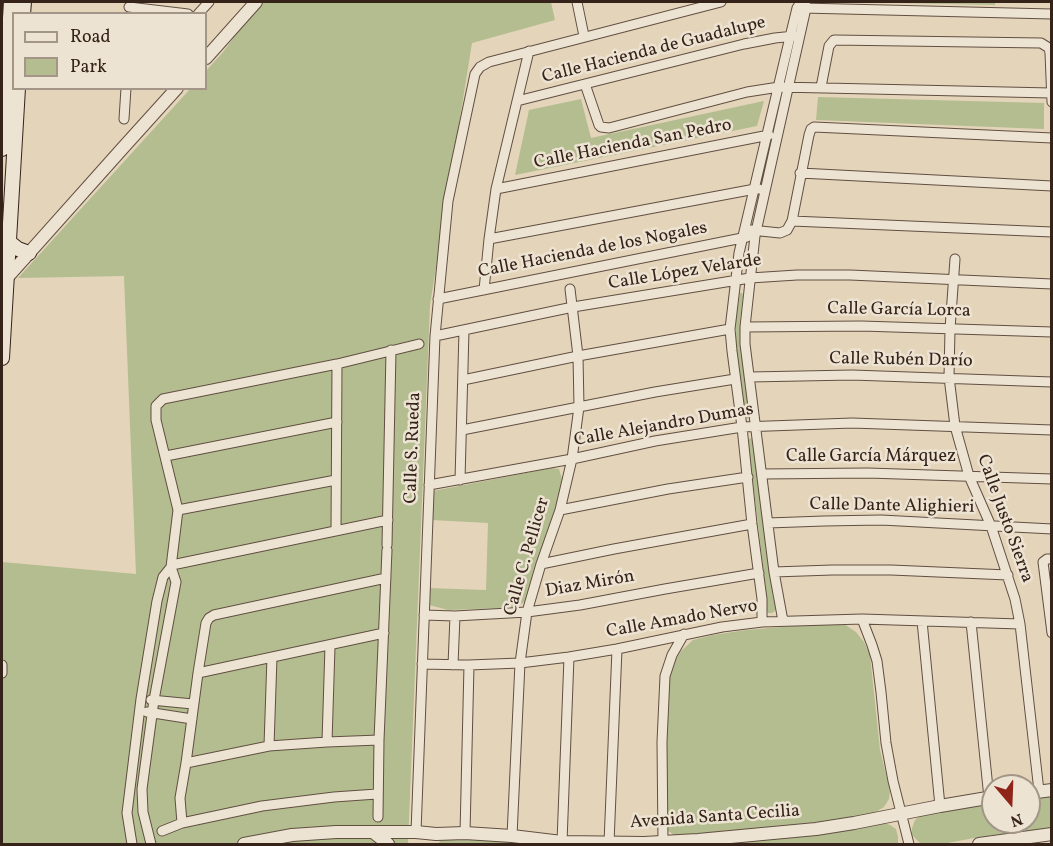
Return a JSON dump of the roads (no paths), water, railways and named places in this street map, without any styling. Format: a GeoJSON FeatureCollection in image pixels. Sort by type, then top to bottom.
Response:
{"type":"FeatureCollection","features":[{"type":"Feature","properties":{"kind":"main road"},"geometry":{"type":"LineString","coordinates":[[2,149],[11,2]]}},
{"type":"Feature","properties":{"kind":"main road"},"geometry":{"type":"LineString","coordinates":[[2,358],[4,281],[9,242],[18,90]]}},
{"type":"Feature","properties":{"kind":"main road"},"geometry":{"type":"LineString","coordinates":[[9,242],[29,253]]}},
{"type":"Feature","properties":{"kind":"street"},"geometry":{"type":"LineString","coordinates":[[207,57],[256,2]]}},
{"type":"Feature","properties":{"kind":"street"},"geometry":{"type":"LineString","coordinates":[[577,2],[584,36]]}},
{"type":"Feature","properties":{"kind":"street"},"geometry":{"type":"LineString","coordinates":[[484,290],[496,189],[529,51],[721,2]]}},
{"type":"Feature","properties":{"kind":"street"},"geometry":{"type":"LineString","coordinates":[[762,622],[762,599],[730,329],[739,253],[777,134],[783,87],[802,5],[1052,14]]}},
{"type":"Feature","properties":{"kind":"street"},"geometry":{"type":"LineString","coordinates":[[128,7],[171,12]]}},
{"type":"Feature","properties":{"kind":"street","name":"Calle Hacienda de Guadalupe"},"geometry":{"type":"LineString","coordinates":[[517,101],[744,44],[795,36]]}},
{"type":"Feature","properties":{"kind":"street"},"geometry":{"type":"LineString","coordinates":[[821,87],[829,46],[834,40],[1041,43],[1049,48],[1050,53],[1052,102]]}},
{"type":"Feature","properties":{"kind":"street","name":"Calle S. Rueda"},"geometry":{"type":"LineString","coordinates":[[416,832],[435,336],[448,201],[477,70],[483,64],[529,51]]}},
{"type":"Feature","properties":{"kind":"street"},"geometry":{"type":"LineString","coordinates":[[585,84],[599,125],[609,128],[747,92],[783,87],[1051,93]]}},
{"type":"Feature","properties":{"kind":"street"},"geometry":{"type":"LineString","coordinates":[[783,87],[766,135],[745,327],[745,344],[774,572],[783,621]]}},
{"type":"Feature","properties":{"kind":"street"},"geometry":{"type":"LineString","coordinates":[[123,119],[126,90]]}},
{"type":"Feature","properties":{"kind":"street"},"geometry":{"type":"LineString","coordinates":[[4,281],[175,90]]}},
{"type":"Feature","properties":{"kind":"street"},"geometry":{"type":"LineString","coordinates":[[1052,138],[820,126],[812,129],[809,135],[792,221],[1052,232]]}},
{"type":"Feature","properties":{"kind":"street","name":"Calle Hacienda San Pedro"},"geometry":{"type":"LineString","coordinates":[[496,189],[777,134]]}},
{"type":"Feature","properties":{"kind":"street"},"geometry":{"type":"LineString","coordinates":[[800,173],[1052,186]]}},
{"type":"Feature","properties":{"kind":"street"},"geometry":{"type":"LineString","coordinates":[[489,239],[760,189]]}},
{"type":"Feature","properties":{"kind":"street","name":"Calle Hacienda de los Nogales"},"geometry":{"type":"LineString","coordinates":[[438,299],[745,234],[784,233],[792,221]]}},
{"type":"Feature","properties":{"kind":"street","name":"Calle Justo Sierra"},"geometry":{"type":"LineString","coordinates":[[955,259],[949,377],[955,426],[969,476],[991,526],[1015,599],[1038,774]]}},
{"type":"Feature","properties":{"kind":"street","name":"Calle López Velarde"},"geometry":{"type":"LineString","coordinates":[[435,336],[573,307],[736,279],[798,275],[850,275],[1052,284]]}},
{"type":"Feature","properties":{"kind":"street","name":"Calle C. Pellicer"},"geometry":{"type":"LineString","coordinates":[[512,836],[520,663],[527,612],[560,510],[572,459],[579,407],[578,356],[570,289]]}},
{"type":"Feature","properties":{"kind":"street","name":"Calle García Lorca"},"geometry":{"type":"LineString","coordinates":[[745,327],[861,326],[1052,332]]}},
{"type":"Feature","properties":{"kind":"street"},"geometry":{"type":"LineString","coordinates":[[463,380],[578,356],[730,329]]}},
{"type":"Feature","properties":{"kind":"street"},"geometry":{"type":"LineString","coordinates":[[460,480],[464,330]]}},
{"type":"Feature","properties":{"kind":"street"},"geometry":{"type":"LineString","coordinates":[[151,844],[143,812],[142,789],[154,700],[176,582],[171,566],[178,510],[156,420],[156,406],[163,399],[337,364],[418,344]]}},
{"type":"Feature","properties":{"kind":"street"},"geometry":{"type":"LineString","coordinates":[[378,817],[391,350]]}},
{"type":"Feature","properties":{"kind":"street"},"geometry":{"type":"LineString","coordinates":[[336,531],[337,364]]}},
{"type":"Feature","properties":{"kind":"street","name":"Calle Rubén Darío"},"geometry":{"type":"LineString","coordinates":[[750,377],[852,375],[1052,382]]}},
{"type":"Feature","properties":{"kind":"street"},"geometry":{"type":"LineString","coordinates":[[462,430],[655,392],[735,379]]}},
{"type":"Feature","properties":{"kind":"street"},"geometry":{"type":"LineString","coordinates":[[166,456],[337,422]]}},
{"type":"Feature","properties":{"kind":"street","name":"Calle Alejandro Dumas"},"geometry":{"type":"LineString","coordinates":[[429,485],[572,459],[655,441],[742,427],[852,423],[1052,430]]}},
{"type":"Feature","properties":{"kind":"street","name":"Calle García Márquez"},"geometry":{"type":"LineString","coordinates":[[762,474],[868,473],[1052,479]]}},
{"type":"Feature","properties":{"kind":"street"},"geometry":{"type":"LineString","coordinates":[[560,510],[668,489],[748,477]]}},
{"type":"Feature","properties":{"kind":"street"},"geometry":{"type":"LineString","coordinates":[[178,510],[336,480]]}},
{"type":"Feature","properties":{"kind":"street"},"geometry":{"type":"LineString","coordinates":[[132,844],[127,813],[141,699],[157,601],[163,577],[171,566],[388,520]]}},
{"type":"Feature","properties":{"kind":"street","name":"Calle Dante Alighieri"},"geometry":{"type":"LineString","coordinates":[[768,523],[881,520],[1052,529]]}},
{"type":"Feature","properties":{"kind":"street"},"geometry":{"type":"LineString","coordinates":[[541,564],[626,546],[752,524]]}},
{"type":"Feature","properties":{"kind":"street"},"geometry":{"type":"LineString","coordinates":[[1052,559],[1042,562],[1052,633]]}},
{"type":"Feature","properties":{"kind":"street"},"geometry":{"type":"LineString","coordinates":[[774,572],[891,570],[1008,575]]}},
{"type":"Feature","properties":{"kind":"street","name":"Diaz Mirón"},"geometry":{"type":"LineString","coordinates":[[424,615],[455,616],[527,612],[580,605],[759,573]]}},
{"type":"Feature","properties":{"kind":"street"},"geometry":{"type":"LineString","coordinates":[[182,824],[180,798],[206,623],[209,618],[214,615],[386,578]]}},
{"type":"Feature","properties":{"kind":"street"},"geometry":{"type":"LineString","coordinates":[[453,665],[455,616]]}},
{"type":"Feature","properties":{"kind":"street"},"geometry":{"type":"LineString","coordinates":[[862,620],[877,661],[886,743],[909,844]]}},
{"type":"Feature","properties":{"kind":"street","name":"Calle Amado Nervo"},"geometry":{"type":"LineString","coordinates":[[422,664],[520,663],[569,657],[722,627],[762,622],[862,620],[1020,624]]}},
{"type":"Feature","properties":{"kind":"street"},"geometry":{"type":"LineString","coordinates":[[922,621],[940,806]]}},
{"type":"Feature","properties":{"kind":"street"},"geometry":{"type":"LineString","coordinates":[[971,622],[988,774]]}},
{"type":"Feature","properties":{"kind":"street"},"geometry":{"type":"LineString","coordinates":[[198,673],[384,633]]}},
{"type":"Feature","properties":{"kind":"street"},"geometry":{"type":"LineString","coordinates":[[662,843],[662,742],[665,675],[672,655],[684,634]]}},
{"type":"Feature","properties":{"kind":"street"},"geometry":{"type":"LineString","coordinates":[[327,742],[330,646]]}},
{"type":"Feature","properties":{"kind":"street"},"geometry":{"type":"LineString","coordinates":[[609,843],[617,649]]}},
{"type":"Feature","properties":{"kind":"street"},"geometry":{"type":"LineString","coordinates":[[269,746],[272,657]]}},
{"type":"Feature","properties":{"kind":"street"},"geometry":{"type":"LineString","coordinates":[[562,842],[569,657]]}},
{"type":"Feature","properties":{"kind":"street"},"geometry":{"type":"LineString","coordinates":[[2,664],[2,673]]}},
{"type":"Feature","properties":{"kind":"street"},"geometry":{"type":"LineString","coordinates":[[465,832],[469,665]]}},
{"type":"Feature","properties":{"kind":"street"},"geometry":{"type":"LineString","coordinates":[[141,699],[194,704]]}},
{"type":"Feature","properties":{"kind":"street"},"geometry":{"type":"LineString","coordinates":[[140,710],[192,719]]}},
{"type":"Feature","properties":{"kind":"street"},"geometry":{"type":"LineString","coordinates":[[186,763],[269,746],[379,740]]}},
{"type":"Feature","properties":{"kind":"street"},"geometry":{"type":"LineString","coordinates":[[162,831],[182,824],[262,806],[377,794]]}},
{"type":"Feature","properties":{"kind":"street","name":"Avenida Santa Cecilia"},"geometry":{"type":"LineString","coordinates":[[244,844],[292,835],[336,832],[416,832],[433,839],[465,832],[562,842],[662,843],[816,829],[981,799]]}},
{"type":"Feature","properties":{"kind":"street"},"geometry":{"type":"LineString","coordinates":[[373,832],[388,844]]}},
{"type":"Feature","properties":{"kind":"street"},"geometry":{"type":"LineString","coordinates":[[980,844],[1044,838]]}}]}
